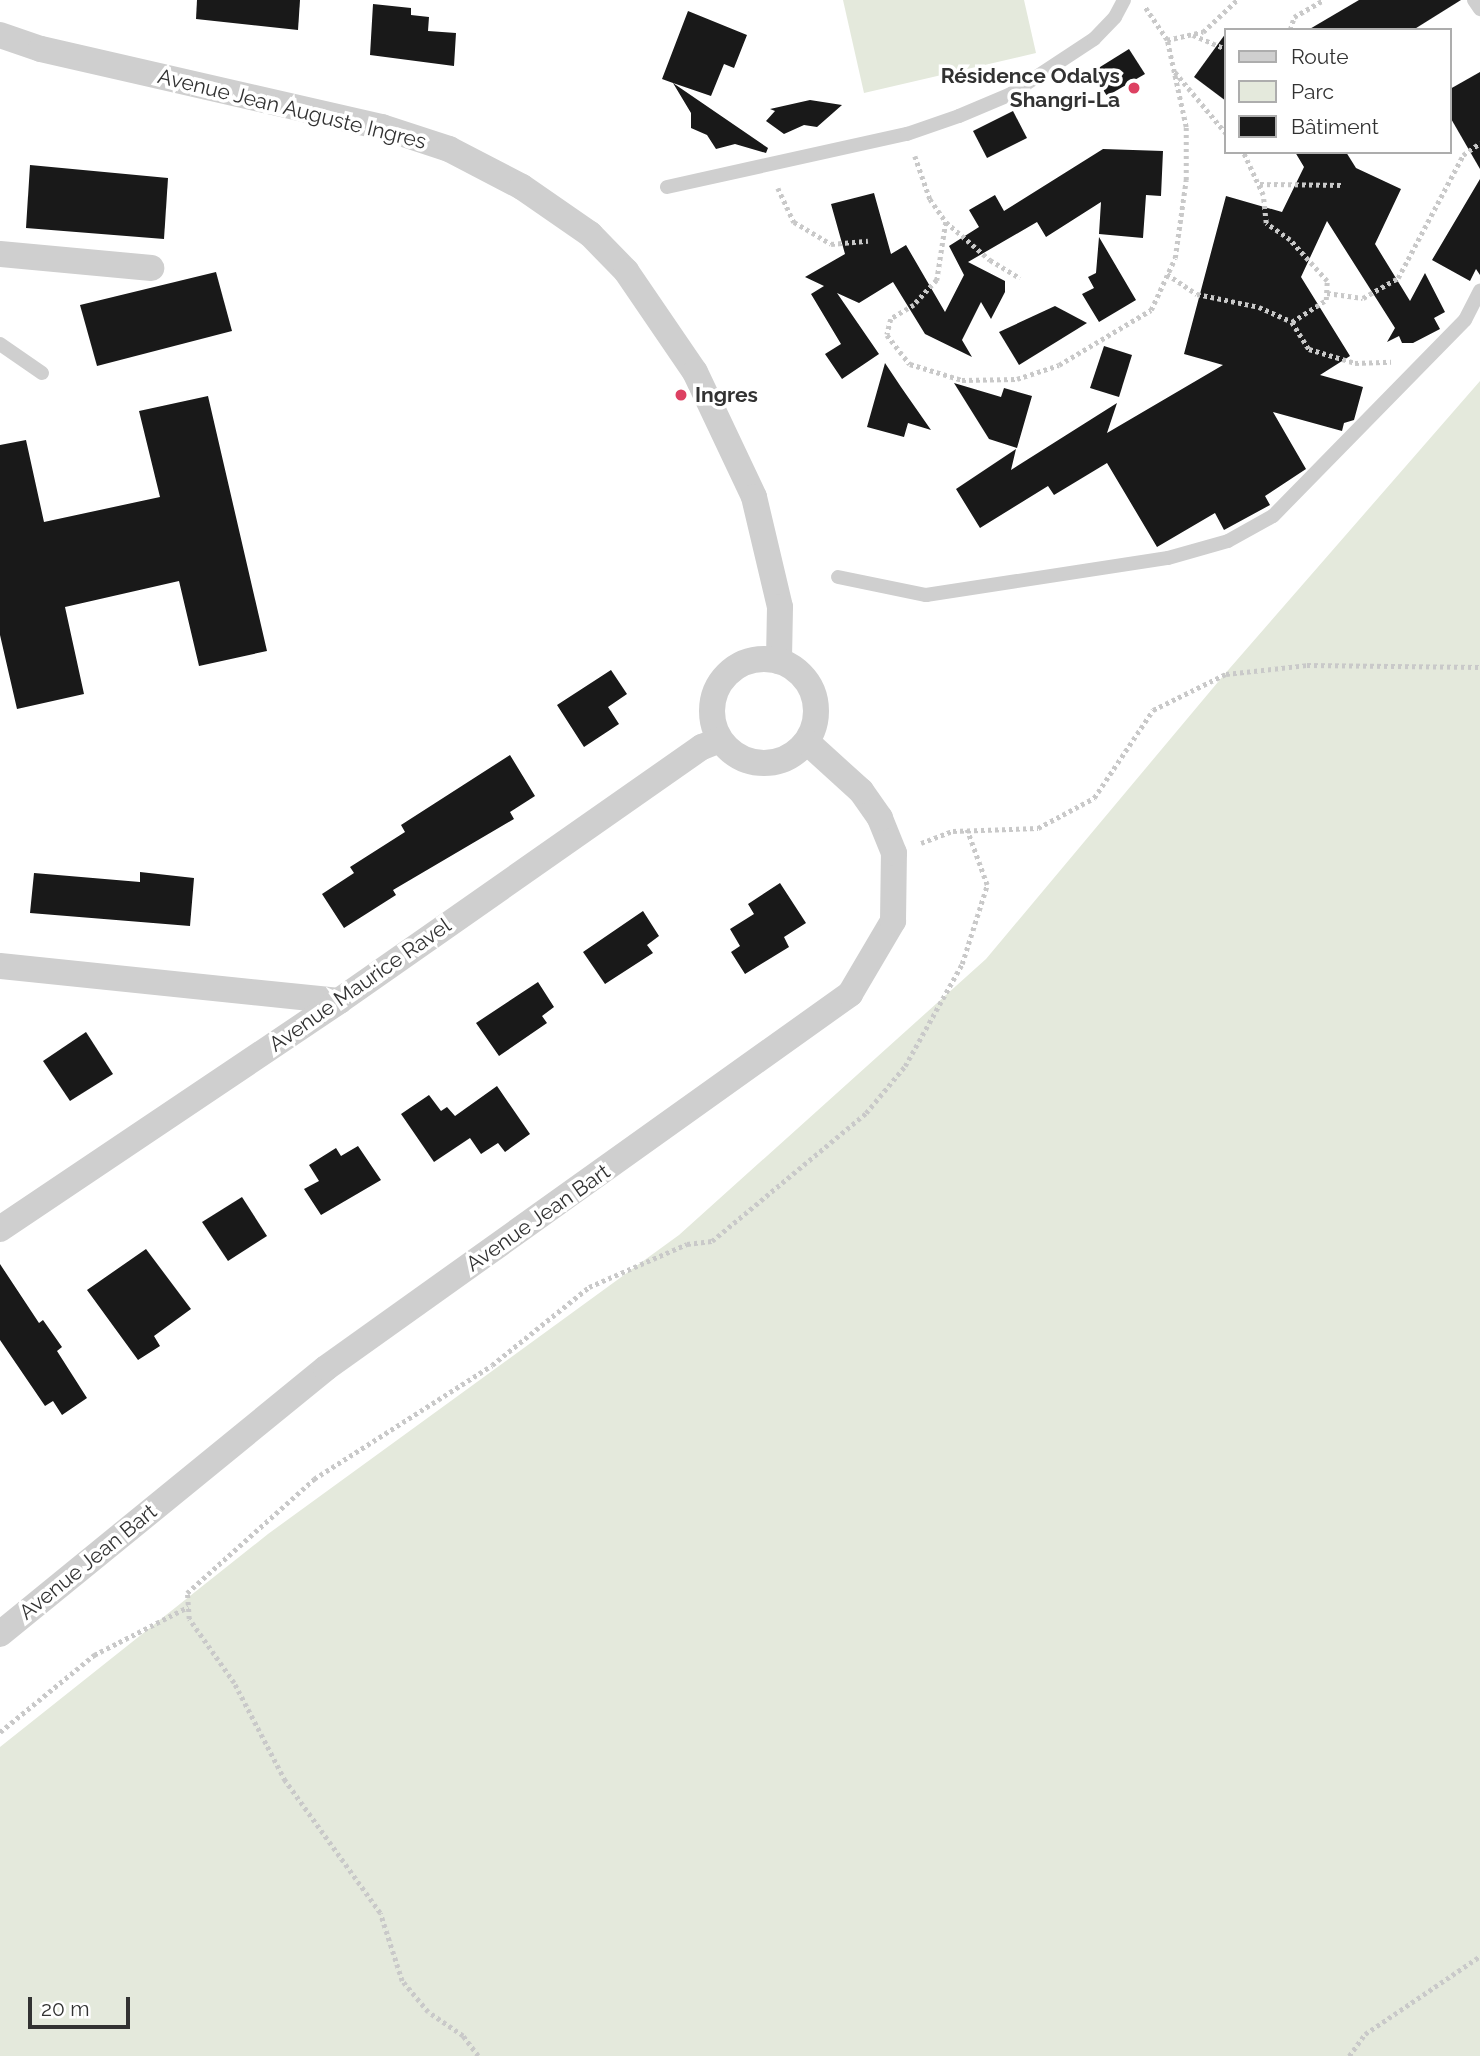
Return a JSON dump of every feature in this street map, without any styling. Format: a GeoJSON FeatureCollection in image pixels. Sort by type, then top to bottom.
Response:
{"type":"FeatureCollection","features":[{"type":"Feature","properties":{"kind":"street","name":"Avenue Jean Auguste Ingres"},"geometry":{"type":"LineString","coordinates":[[0,34],[41,49],[382,127],[449,149],[522,187],[590,234],[626,271],[695,372],[754,497],[780,607],[779,661]]}},
{"type":"Feature","properties":{"kind":"street"},"geometry":{"type":"LineString","coordinates":[[0,254],[151,268]]}},
{"type":"Feature","properties":{"kind":"street"},"geometry":{"type":"LineString","coordinates":[[761,659],[779,661],[803,675],[816,699],[817,713],[807,742],[787,758],[763,764],[746,761],[720,740],[712,705],[728,673],[761,659]]}},
{"type":"Feature","properties":{"kind":"street","name":"Avenue Maurice Ravel"},"geometry":{"type":"LineString","coordinates":[[0,1229],[339,1001],[702,747],[720,740]]}},
{"type":"Feature","properties":{"kind":"street","name":"Avenue Jean Bart"},"geometry":{"type":"LineString","coordinates":[[0,1634],[326,1368],[850,994],[872,963],[893,921],[894,853],[880,818],[861,791],[807,742]]}},
{"type":"Feature","properties":{"kind":"street"},"geometry":{"type":"LineString","coordinates":[[0,966],[339,1001]]}},
{"type":"Feature","properties":{"kind":"lane"},"geometry":{"type":"LineString","coordinates":[[667,187],[907,134],[1009,95],[1094,38],[1115,17],[1124,0]]}},
{"type":"Feature","properties":{"kind":"lane"},"geometry":{"type":"LineString","coordinates":[[1474,0],[1480,9]]}},
{"type":"Feature","properties":{"kind":"lane"},"geometry":{"type":"LineString","coordinates":[[838,577],[926,595],[1168,558],[1227,541],[1273,516],[1465,320],[1480,291]]}},
{"type":"Feature","properties":{"kind":"lane"},"geometry":{"type":"LineString","coordinates":[[0,344],[42,373]]}},
{"type":"Feature","properties":{"kind":"path"},"geometry":{"type":"LineString","coordinates":[[946,222],[937,280],[914,305],[891,319],[887,335],[910,364],[962,380],[1017,379],[1059,365],[1151,310],[1175,258],[1186,180],[1186,127],[1167,40],[1141,0]]}},
{"type":"Feature","properties":{"kind":"path"},"geometry":{"type":"LineString","coordinates":[[1167,40],[1203,32],[1237,0]]}},
{"type":"Feature","properties":{"kind":"path"},"geometry":{"type":"LineString","coordinates":[[1291,28],[1294,17],[1324,0]]}},
{"type":"Feature","properties":{"kind":"path"},"geometry":{"type":"LineString","coordinates":[[1193,35],[1224,48]]}},
{"type":"Feature","properties":{"kind":"path"},"geometry":{"type":"LineString","coordinates":[[1173,70],[1224,131]]}},
{"type":"Feature","properties":{"kind":"path"},"geometry":{"type":"LineString","coordinates":[[907,134],[930,199],[946,222],[990,260],[1020,278]]}},
{"type":"Feature","properties":{"kind":"path"},"geometry":{"type":"LineString","coordinates":[[1327,293],[1363,298],[1398,278],[1464,155],[1480,143]]}},
{"type":"Feature","properties":{"kind":"path"},"geometry":{"type":"LineString","coordinates":[[1244,154],[1259,184],[1266,223],[1290,240],[1327,281],[1326,300],[1292,322]]}},
{"type":"Feature","properties":{"kind":"path"},"geometry":{"type":"LineString","coordinates":[[768,166],[794,222],[831,243],[868,241]]}},
{"type":"Feature","properties":{"kind":"path"},"geometry":{"type":"LineString","coordinates":[[1259,184],[1343,185]]}},
{"type":"Feature","properties":{"kind":"path"},"geometry":{"type":"LineString","coordinates":[[1167,274],[1197,294],[1259,307],[1292,322],[1309,349],[1355,363],[1426,361]]}},
{"type":"Feature","properties":{"kind":"path"},"geometry":{"type":"LineString","coordinates":[[894,853],[953,831],[1038,828],[1094,798],[1153,710],[1226,674],[1307,665],[1480,667]]}},
{"type":"Feature","properties":{"kind":"path"},"geometry":{"type":"LineString","coordinates":[[478,2056],[463,2036],[428,2012],[402,1981],[380,1913],[285,1781],[234,1682],[189,1619],[187,1593],[314,1479],[492,1365],[589,1287],[687,1244],[712,1241],[866,1113],[905,1066],[962,964],[987,885],[967,830]]}},
{"type":"Feature","properties":{"kind":"path"},"geometry":{"type":"LineString","coordinates":[[0,1732],[94,1655],[188,1607]]}},
{"type":"Feature","properties":{"kind":"path"},"geometry":{"type":"LineString","coordinates":[[1349,2056],[1366,2034],[1480,1956]]}},
{"type":"Feature","properties":{"kind":"green space"},"geometry":{"type":"Polygon","coordinates":[[[843,0],[1024,0],[1036,53],[864,93],[843,0]]]}},
{"type":"Feature","properties":{"kind":"green space"},"geometry":{"type":"Polygon","coordinates":[[[1480,381],[1480,2056],[0,2056],[0,1747],[268,1534],[679,1235],[986,959],[1223,676],[1480,381]]]}},
{"type":"Feature","properties":{"kind":"building"},"geometry":{"type":"Polygon","coordinates":[[[197,0],[300,0],[298,30],[196,19],[197,0]]]}},
{"type":"Feature","properties":{"kind":"building"},"geometry":{"type":"Polygon","coordinates":[[[1359,0],[1461,0],[1416,28],[1311,28],[1359,0]]]}},
{"type":"Feature","properties":{"kind":"building"},"geometry":{"type":"Polygon","coordinates":[[[373,4],[411,8],[411,15],[429,17],[428,31],[456,33],[454,66],[370,55],[373,4]]]}},
{"type":"Feature","properties":{"kind":"building"},"geometry":{"type":"Polygon","coordinates":[[[688,11],[747,35],[734,68],[724,64],[711,96],[662,79],[688,11]]]}},
{"type":"Feature","properties":{"kind":"building"},"geometry":{"type":"Polygon","coordinates":[[[1224,36],[1224,100],[1194,77],[1224,36]]]}},
{"type":"Feature","properties":{"kind":"building"},"geometry":{"type":"Polygon","coordinates":[[[1129,49],[1145,74],[1107,96],[1092,72],[1129,49]]]}},
{"type":"Feature","properties":{"kind":"building"},"geometry":{"type":"Polygon","coordinates":[[[1480,72],[1480,169],[1452,120],[1452,88],[1480,72]]]}},
{"type":"Feature","properties":{"kind":"building"},"geometry":{"type":"Polygon","coordinates":[[[673,83],[768,148],[766,153],[735,144],[716,149],[707,135],[691,128],[691,113],[673,83]]]}},
{"type":"Feature","properties":{"kind":"building"},"geometry":{"type":"Polygon","coordinates":[[[810,100],[842,105],[817,127],[804,125],[784,134],[766,121],[775,111],[770,109],[810,100]]]}},
{"type":"Feature","properties":{"kind":"building"},"geometry":{"type":"Polygon","coordinates":[[[1013,111],[1027,138],[987,158],[973,131],[1013,111]]]}},
{"type":"Feature","properties":{"kind":"building"},"geometry":{"type":"Polygon","coordinates":[[[1103,149],[1163,151],[1161,196],[1146,195],[1143,238],[1099,234],[1101,202],[1046,237],[1037,222],[968,262],[1005,281],[1005,292],[991,319],[981,302],[962,340],[972,357],[925,334],[893,282],[859,303],[837,293],[879,354],[842,379],[825,354],[841,344],[811,294],[824,286],[805,277],[845,254],[831,204],[874,193],[891,254],[906,245],[945,312],[964,275],[949,246],[979,227],[969,210],[995,195],[1004,211],[1103,149]]]}},
{"type":"Feature","properties":{"kind":"building"},"geometry":{"type":"Polygon","coordinates":[[[1296,154],[1347,154],[1356,168],[1401,189],[1375,244],[1410,301],[1425,273],[1445,312],[1434,318],[1440,329],[1413,343],[1402,343],[1399,336],[1387,342],[1395,328],[1327,221],[1301,277],[1350,356],[1320,375],[1363,387],[1354,420],[1344,423],[1342,431],[1273,412],[1306,469],[1265,496],[1270,505],[1224,530],[1215,513],[1157,547],[1107,463],[1054,495],[1048,486],[980,528],[956,489],[1016,449],[1011,470],[1117,403],[1107,433],[1223,365],[1184,354],[1226,196],[1282,212],[1304,167],[1296,154]]]}},
{"type":"Feature","properties":{"kind":"building"},"geometry":{"type":"Polygon","coordinates":[[[30,165],[168,178],[164,239],[26,228],[30,165]]]}},
{"type":"Feature","properties":{"kind":"building"},"geometry":{"type":"Polygon","coordinates":[[[1480,179],[1480,275],[1476,269],[1470,281],[1432,260],[1480,179]]]}},
{"type":"Feature","properties":{"kind":"building"},"geometry":{"type":"Polygon","coordinates":[[[1099,237],[1136,300],[1099,322],[1082,294],[1094,288],[1088,277],[1096,273],[1099,237]]]}},
{"type":"Feature","properties":{"kind":"building"},"geometry":{"type":"Polygon","coordinates":[[[216,272],[232,331],[97,366],[80,305],[216,272]]]}},
{"type":"Feature","properties":{"kind":"building"},"geometry":{"type":"Polygon","coordinates":[[[1055,306],[1087,323],[1019,365],[999,332],[1055,306]]]}},
{"type":"Feature","properties":{"kind":"building"},"geometry":{"type":"Polygon","coordinates":[[[1104,346],[1132,355],[1119,397],[1090,388],[1104,346]]]}},
{"type":"Feature","properties":{"kind":"building"},"geometry":{"type":"Polygon","coordinates":[[[885,363],[931,430],[908,423],[904,437],[867,427],[885,363]]]}},
{"type":"Feature","properties":{"kind":"building"},"geometry":{"type":"Polygon","coordinates":[[[954,383],[1001,397],[1004,388],[1032,396],[1017,448],[989,439],[954,383]]]}},
{"type":"Feature","properties":{"kind":"building"},"geometry":{"type":"Polygon","coordinates":[[[208,396],[267,651],[199,666],[179,581],[65,607],[84,694],[17,709],[0,635],[0,445],[26,440],[44,522],[160,497],[139,411],[208,396]]]}},
{"type":"Feature","properties":{"kind":"building"},"geometry":{"type":"Polygon","coordinates":[[[611,670],[627,694],[608,707],[619,724],[584,747],[557,705],[611,670]]]}},
{"type":"Feature","properties":{"kind":"building"},"geometry":{"type":"Polygon","coordinates":[[[510,755],[535,796],[510,812],[514,819],[393,890],[396,895],[344,928],[322,894],[354,873],[350,867],[405,832],[401,825],[510,755]]]}},
{"type":"Feature","properties":{"kind":"building"},"geometry":{"type":"Polygon","coordinates":[[[140,872],[194,878],[190,926],[30,913],[34,873],[140,882],[140,872]]]}},
{"type":"Feature","properties":{"kind":"building"},"geometry":{"type":"Polygon","coordinates":[[[780,883],[806,923],[784,937],[789,947],[745,974],[731,952],[740,946],[730,929],[754,914],[748,904],[780,883]]]}},
{"type":"Feature","properties":{"kind":"building"},"geometry":{"type":"Polygon","coordinates":[[[643,911],[659,936],[647,945],[653,953],[605,984],[583,952],[643,911]]]}},
{"type":"Feature","properties":{"kind":"building"},"geometry":{"type":"Polygon","coordinates":[[[538,982],[554,1007],[542,1016],[547,1023],[499,1056],[476,1023],[538,982]]]}},
{"type":"Feature","properties":{"kind":"building"},"geometry":{"type":"Polygon","coordinates":[[[86,1032],[113,1074],[70,1101],[43,1061],[86,1032]]]}},
{"type":"Feature","properties":{"kind":"building"},"geometry":{"type":"Polygon","coordinates":[[[497,1086],[530,1134],[505,1152],[498,1143],[481,1154],[470,1138],[434,1162],[401,1114],[429,1095],[441,1111],[447,1107],[455,1116],[497,1086]]]}},
{"type":"Feature","properties":{"kind":"building"},"geometry":{"type":"Polygon","coordinates":[[[358,1146],[381,1180],[321,1215],[304,1189],[319,1181],[309,1165],[336,1148],[341,1156],[358,1146]]]}},
{"type":"Feature","properties":{"kind":"building"},"geometry":{"type":"Polygon","coordinates":[[[242,1197],[267,1236],[228,1261],[202,1222],[242,1197]]]}},
{"type":"Feature","properties":{"kind":"building"},"geometry":{"type":"Polygon","coordinates":[[[146,1249],[191,1309],[154,1336],[160,1346],[138,1360],[87,1290],[146,1249]]]}},
{"type":"Feature","properties":{"kind":"building"},"geometry":{"type":"Polygon","coordinates":[[[0,1264],[39,1323],[43,1320],[62,1347],[57,1351],[87,1398],[62,1415],[53,1401],[45,1406],[0,1340],[0,1264]]]}},
{"type":"Feature","properties":{"kind":"place","name":"Résidence Odalys Shangri-La"},"geometry":{"type":"Point","coordinates":[1134,88]}},
{"type":"Feature","properties":{"kind":"place","name":"Ingres"},"geometry":{"type":"Point","coordinates":[681,395]}}]}
